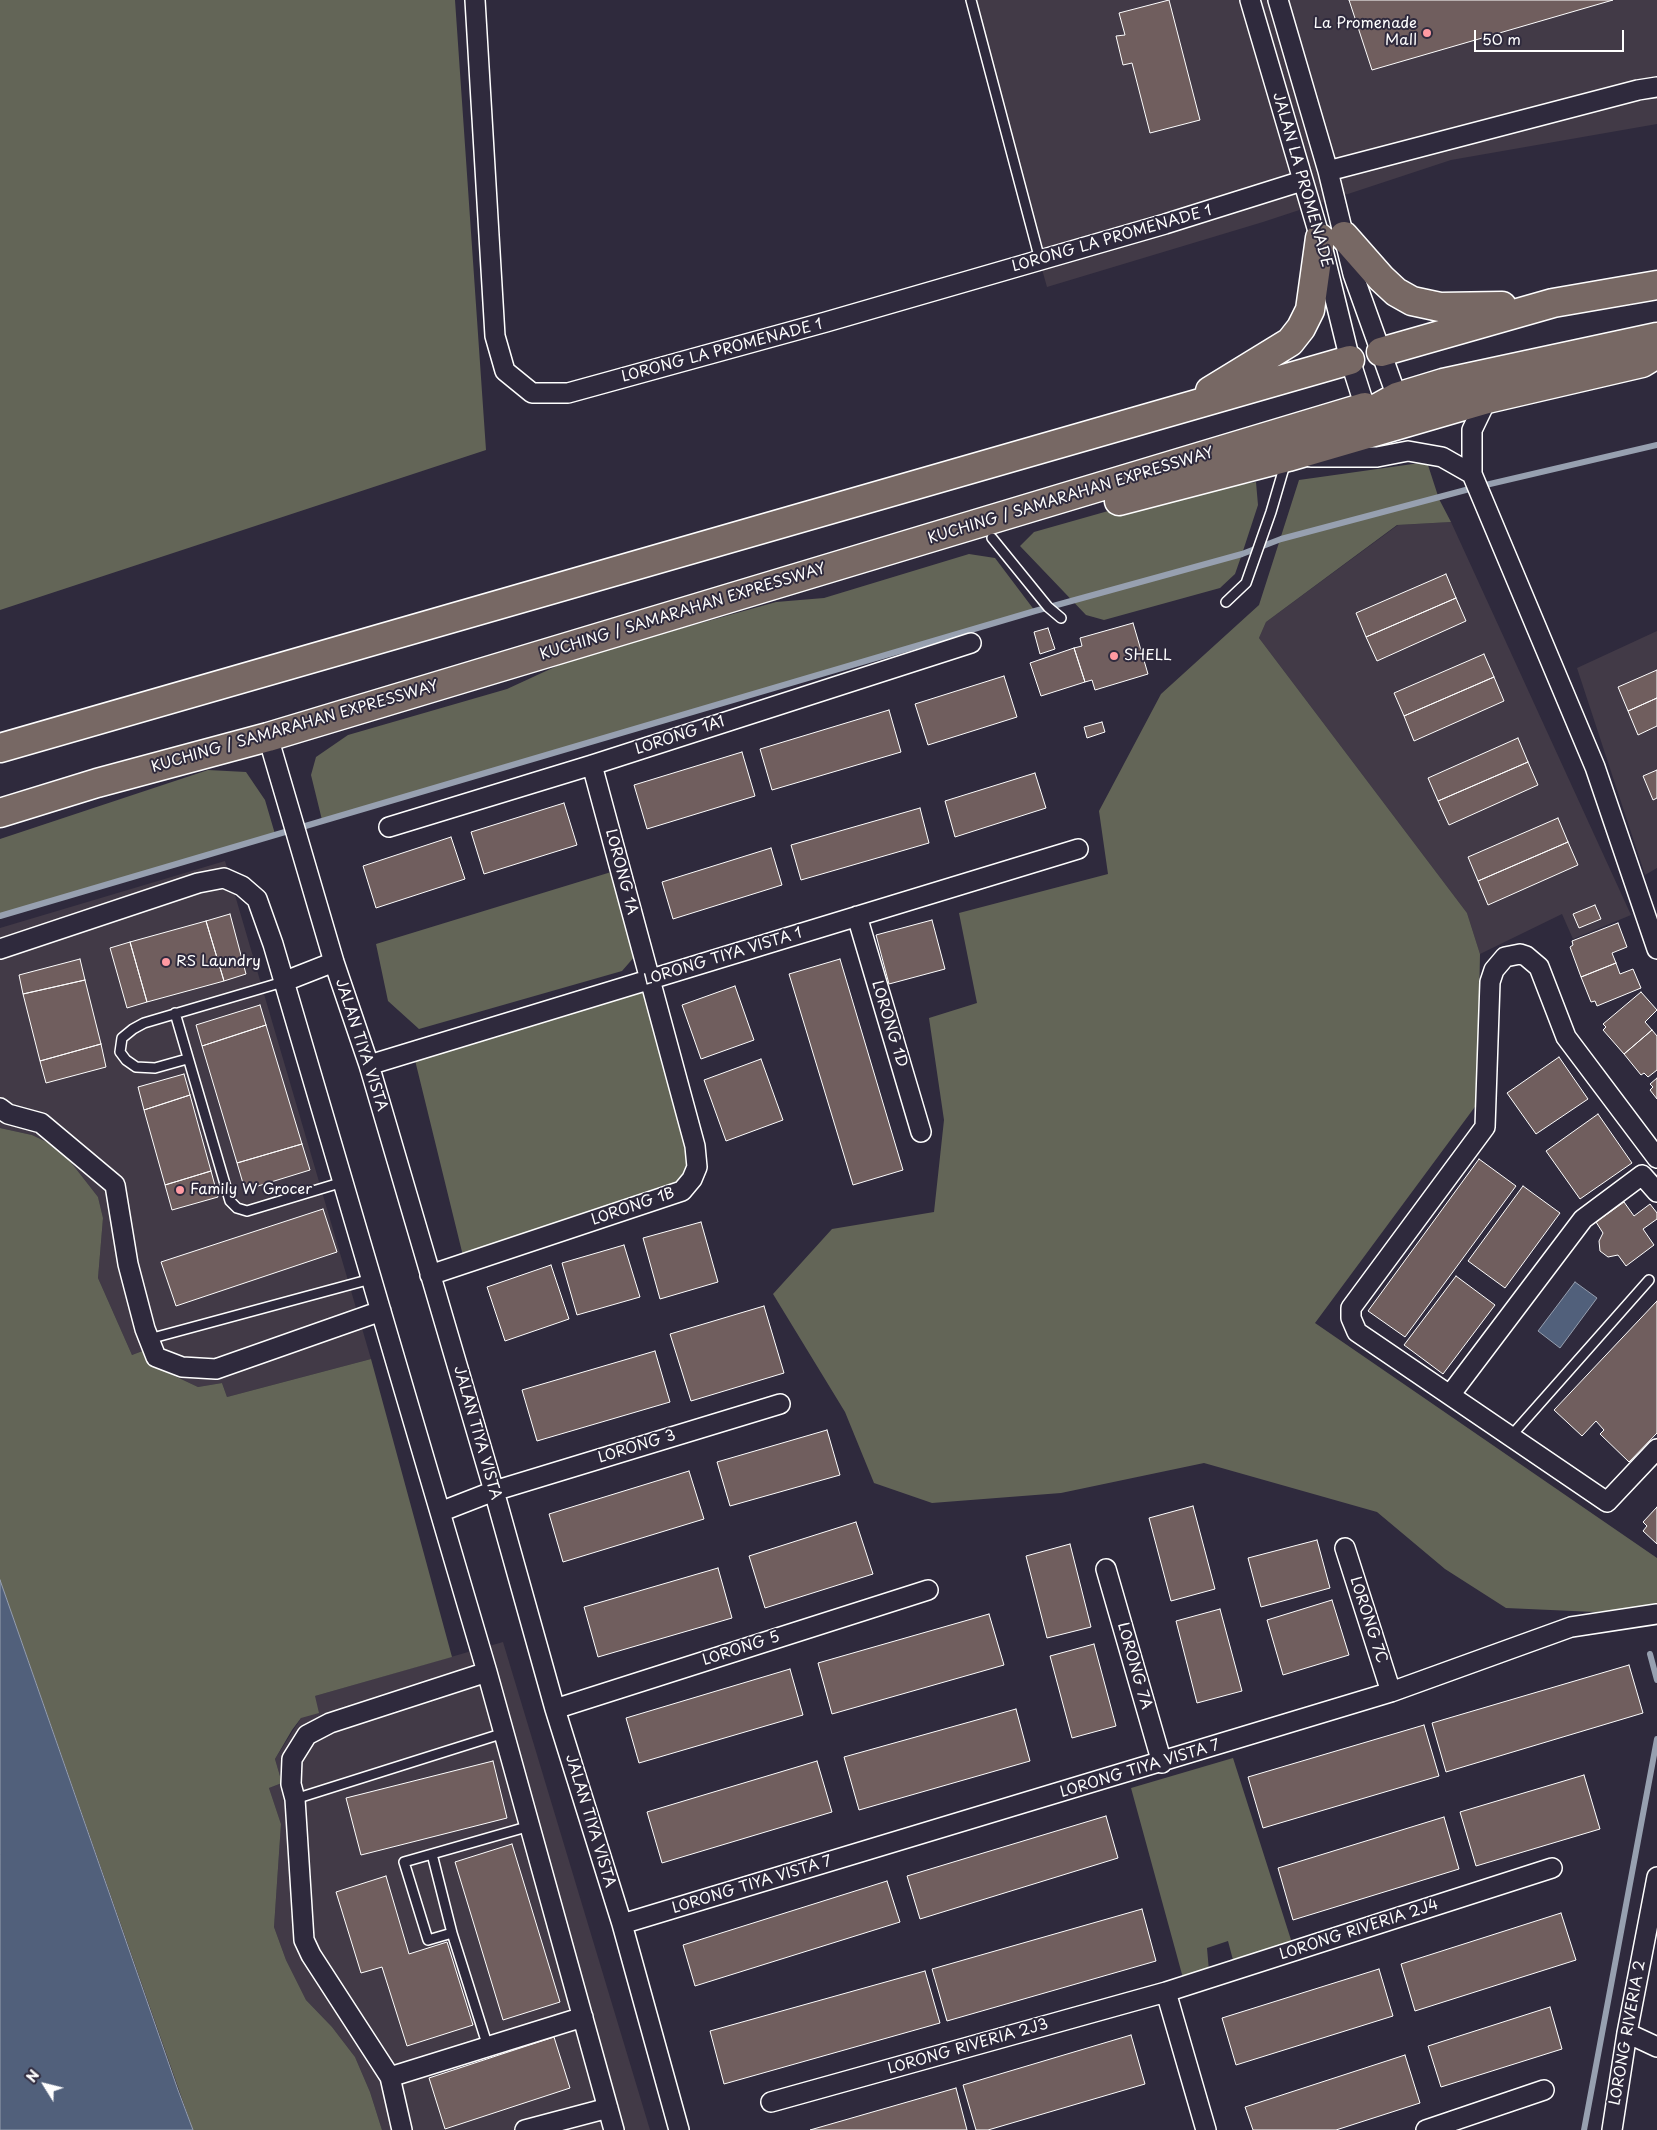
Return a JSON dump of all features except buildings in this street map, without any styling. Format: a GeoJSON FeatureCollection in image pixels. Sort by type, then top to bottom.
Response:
{"type":"FeatureCollection","features":[{"type":"Feature","properties":{"kind":"highway"},"geometry":{"type":"LineString","coordinates":[[1176,411],[1290,342],[1301,328],[1310,310],[1332,237],[1396,292],[1412,301],[1440,307],[1466,309],[1553,303],[1657,285]]}},
{"type":"Feature","properties":{"kind":"highway"},"geometry":{"type":"LineString","coordinates":[[1381,352],[1553,303]]}},
{"type":"Feature","properties":{"kind":"highway"},"geometry":{"type":"LineString","coordinates":[[1288,456],[1397,397],[1443,383],[1657,337]]}},
{"type":"Feature","properties":{"kind":"highway"},"geometry":{"type":"LineString","coordinates":[[772,586],[789,593],[813,590],[1176,485],[1288,456],[1487,399],[1642,363],[1657,354]]}},
{"type":"Feature","properties":{"kind":"highway"},"geometry":{"type":"LineString","coordinates":[[0,748],[1350,360]]}},
{"type":"Feature","properties":{"kind":"highway","name":"KUCHING / SAMARAHAN EXPRESSWAY"},"geometry":{"type":"LineString","coordinates":[[0,813],[97,783],[268,737],[1365,407]]}},
{"type":"Feature","properties":{"kind":"street","name":"LORONG LA PROMENADE 1"},"geometry":{"type":"LineString","coordinates":[[475,0],[495,336],[505,371],[532,393],[568,393],[1165,224],[1302,180]]}},
{"type":"Feature","properties":{"kind":"street","name":"JALAN LA PROMENADE"},"geometry":{"type":"LineString","coordinates":[[1250,0],[1302,180],[1353,274],[1397,397]]}},
{"type":"Feature","properties":{"kind":"street","name":"JALAN LA PROMENADE"},"geometry":{"type":"LineString","coordinates":[[1278,0],[1328,171],[1332,237],[1350,360],[1365,407]]}},
{"type":"Feature","properties":{"kind":"street"},"geometry":{"type":"LineString","coordinates":[[1328,171],[1619,95],[1657,87]]}},
{"type":"Feature","properties":{"kind":"street"},"geometry":{"type":"LineString","coordinates":[[1487,399],[1472,430],[1470,448],[1472,474],[1595,767],[1657,948]]}},
{"type":"Feature","properties":{"kind":"street"},"geometry":{"type":"LineString","coordinates":[[1288,456],[1377,457],[1408,450],[1442,457],[1472,474]]}},
{"type":"Feature","properties":{"kind":"street","name":"LORONG 1A1"},"geometry":{"type":"LineString","coordinates":[[389,827],[592,765],[971,643]]}},
{"type":"Feature","properties":{"kind":"street","name":"JALAN TIYA VISTA"},"geometry":{"type":"LineString","coordinates":[[268,737],[334,962],[369,1065],[494,1491],[555,1709],[622,1924],[679,2130]]}},
{"type":"Feature","properties":{"kind":"street","name":"LORONG 1A"},"geometry":{"type":"LineString","coordinates":[[592,765],[651,979]]}},
{"type":"Feature","properties":{"kind":"street","name":"LORONG TIYA VISTA 1"},"geometry":{"type":"LineString","coordinates":[[369,1065],[1078,849]]}},
{"type":"Feature","properties":{"kind":"street"},"geometry":{"type":"LineString","coordinates":[[0,949],[198,883],[224,878],[242,886],[257,899],[284,982],[505,1733],[614,2130]]}},
{"type":"Feature","properties":{"kind":"street","name":"LORONG 1D"},"geometry":{"type":"LineString","coordinates":[[857,916],[921,1132]]}},
{"type":"Feature","properties":{"kind":"street"},"geometry":{"type":"LineString","coordinates":[[1657,1158],[1566,1037],[1539,967],[1526,956],[1520,954],[1505,957],[1494,970],[1490,982],[1485,1127],[1351,1308],[1351,1318],[1357,1332],[1607,1502],[1657,1449]]}},
{"type":"Feature","properties":{"kind":"street"},"geometry":{"type":"LineString","coordinates":[[284,982],[334,962]]}},
{"type":"Feature","properties":{"kind":"street","name":"LORONG 1B"},"geometry":{"type":"LineString","coordinates":[[430,1275],[682,1191],[692,1180],[697,1167],[694,1146],[651,979]]}},
{"type":"Feature","properties":{"kind":"street"},"geometry":{"type":"LineString","coordinates":[[0,1108],[8,1114],[41,1123],[114,1185],[128,1264],[149,1339],[156,1357],[182,1367],[216,1369],[381,1311]]}},
{"type":"Feature","properties":{"kind":"street"},"geometry":{"type":"LineString","coordinates":[[1450,1395],[1583,1219],[1642,1175],[1656,1190]]}},
{"type":"Feature","properties":{"kind":"street","name":"LORONG 3"},"geometry":{"type":"LineString","coordinates":[[440,1512],[494,1491],[780,1404]]}},
{"type":"Feature","properties":{"kind":"street","name":"LORONG 7C"},"geometry":{"type":"LineString","coordinates":[[1345,1548],[1391,1692]]}},
{"type":"Feature","properties":{"kind":"street","name":"LORONG 7A"},"geometry":{"type":"LineString","coordinates":[[1106,1569],[1162,1763]]}},
{"type":"Feature","properties":{"kind":"street","name":"LORONG 5"},"geometry":{"type":"LineString","coordinates":[[555,1709],[928,1590]]}},
{"type":"Feature","properties":{"kind":"street","name":"LORONG TIYA VISTA 7"},"geometry":{"type":"LineString","coordinates":[[622,1924],[1162,1763],[1391,1692],[1571,1627],[1657,1614]]}},
{"type":"Feature","properties":{"kind":"street"},"geometry":{"type":"LineString","coordinates":[[402,2130],[390,2077],[311,1955],[304,1940],[295,1799],[291,1784],[292,1759],[307,1735],[330,1723],[487,1672]]}},
{"type":"Feature","properties":{"kind":"street","name":"LORONG RIVERIA 2J4"},"geometry":{"type":"LineString","coordinates":[[1166,1992],[1552,1868]]}},
{"type":"Feature","properties":{"kind":"street","name":"LORONG RIVERIA 2"},"geometry":{"type":"LineString","coordinates":[[1612,2130],[1627,2033],[1657,1877]]}},
{"type":"Feature","properties":{"kind":"street"},"geometry":{"type":"LineString","coordinates":[[1166,1992],[1206,2130]]}},
{"type":"Feature","properties":{"kind":"street","name":"LORONG RIVERIA 2J3"},"geometry":{"type":"LineString","coordinates":[[771,2102],[1166,1992]]}},
{"type":"Feature","properties":{"kind":"street"},"geometry":{"type":"LineString","coordinates":[[390,2077],[583,2017]]}},
{"type":"Feature","properties":{"kind":"street"},"geometry":{"type":"LineString","coordinates":[[1627,2033],[1657,2047]]}},
{"type":"Feature","properties":{"kind":"street"},"geometry":{"type":"LineString","coordinates":[[1426,2130],[1544,2090]]}},
{"type":"Feature","properties":{"kind":"street"},"geometry":{"type":"LineString","coordinates":[[525,2130],[608,2108]]}},
{"type":"Feature","properties":{"kind":"lane"},"geometry":{"type":"LineString","coordinates":[[971,0],[1040,260]]}},
{"type":"Feature","properties":{"kind":"lane"},"geometry":{"type":"LineString","coordinates":[[1226,602],[1246,583],[1272,512],[1288,456]]}},
{"type":"Feature","properties":{"kind":"lane"},"geometry":{"type":"LineString","coordinates":[[992,538],[1051,610],[1061,618]]}},
{"type":"Feature","properties":{"kind":"lane"},"geometry":{"type":"LineString","coordinates":[[187,1058],[155,1068],[136,1067],[126,1060],[120,1052],[122,1038],[133,1029],[175,1013],[284,982]]}},
{"type":"Feature","properties":{"kind":"lane"},"geometry":{"type":"LineString","coordinates":[[175,1013],[230,1201],[237,1208],[247,1211],[343,1182]]}},
{"type":"Feature","properties":{"kind":"lane"},"geometry":{"type":"LineString","coordinates":[[149,1339],[372,1279]]}},
{"type":"Feature","properties":{"kind":"lane"},"geometry":{"type":"LineString","coordinates":[[1511,1436],[1649,1280]]}},
{"type":"Feature","properties":{"kind":"lane"},"geometry":{"type":"LineString","coordinates":[[295,1799],[505,1733]]}},
{"type":"Feature","properties":{"kind":"lane"},"geometry":{"type":"LineString","coordinates":[[452,1933],[428,1940],[404,1862],[530,1826]]}},
{"type":"Feature","properties":{"kind":"lane"},"geometry":{"type":"LineString","coordinates":[[432,1854],[452,1933],[488,2046]]}},
{"type":"Feature","properties":{"kind":"shaded area"},"geometry":{"type":"Polygon","coordinates":[[[966,0],[1657,0],[1657,124],[1451,160],[1263,222],[1047,287],[966,0]]]}},
{"type":"Feature","properties":{"kind":"shaded area"},"geometry":{"type":"Polygon","coordinates":[[[1451,522],[1631,915],[1573,939],[1562,914],[1480,954],[1467,913],[1259,638],[1266,622],[1398,525],[1451,522]]]}},
{"type":"Feature","properties":{"kind":"shaded area"},"geometry":{"type":"Polygon","coordinates":[[[1657,631],[1657,868],[1645,875],[1577,668],[1657,631]]]}},
{"type":"Feature","properties":{"kind":"shaded area"},"geometry":{"type":"Polygon","coordinates":[[[225,861],[371,1359],[227,1397],[222,1383],[198,1387],[162,1370],[145,1350],[132,1355],[98,1278],[103,1218],[98,1197],[66,1156],[49,1143],[32,1135],[0,1128],[0,928],[225,861]]]}},
{"type":"Feature","properties":{"kind":"shaded area"},"geometry":{"type":"Polygon","coordinates":[[[503,1642],[650,2130],[382,2130],[370,2092],[355,2057],[332,2027],[306,2000],[286,1960],[274,1927],[281,1824],[269,1788],[282,1783],[275,1759],[315,1696],[503,1642]]]}},
{"type":"Feature","properties":{"kind":"green space"},"geometry":{"type":"Polygon","coordinates":[[[0,0],[455,0],[486,450],[0,610],[0,0]]]}},
{"type":"Feature","properties":{"kind":"green space"},"geometry":{"type":"Polygon","coordinates":[[[1427,462],[1439,499],[1451,522],[1397,525],[1266,622],[1259,638],[1467,913],[1480,954],[1477,1104],[1315,1323],[1657,1558],[1657,1607],[1595,1612],[1506,1608],[1445,1569],[1377,1512],[1204,1463],[1061,1493],[932,1503],[874,1483],[845,1412],[773,1294],[832,1229],[934,1212],[944,1120],[929,1018],[977,1003],[959,913],[1108,874],[1099,811],[1161,694],[1259,605],[1299,480],[1427,462]]]}},
{"type":"Feature","properties":{"kind":"green space"},"geometry":{"type":"Polygon","coordinates":[[[1256,482],[1258,505],[1242,554],[1235,574],[1220,588],[1104,620],[1086,615],[1020,546],[1034,532],[1147,500],[1256,482]]]}},
{"type":"Feature","properties":{"kind":"green space"},"geometry":{"type":"Polygon","coordinates":[[[969,554],[995,558],[1035,611],[322,820],[311,775],[316,757],[348,735],[507,689],[572,659],[776,602],[824,598],[969,554]]]}},
{"type":"Feature","properties":{"kind":"green space"},"geometry":{"type":"Polygon","coordinates":[[[208,770],[246,772],[265,800],[275,834],[0,916],[0,839],[208,770]]]}},
{"type":"Feature","properties":{"kind":"green space"},"geometry":{"type":"Polygon","coordinates":[[[621,869],[642,948],[622,971],[419,1029],[388,1001],[376,944],[621,869]]]}},
{"type":"Feature","properties":{"kind":"green space"},"geometry":{"type":"Polygon","coordinates":[[[651,979],[695,1146],[692,1179],[465,1264],[413,1052],[651,979]]]}},
{"type":"Feature","properties":{"kind":"green space"},"geometry":{"type":"Polygon","coordinates":[[[0,1128],[32,1135],[49,1143],[66,1156],[98,1197],[103,1218],[98,1278],[132,1355],[145,1350],[162,1370],[198,1387],[222,1383],[227,1397],[371,1359],[452,1657],[315,1696],[319,1713],[301,1718],[292,1730],[275,1759],[282,1783],[269,1788],[281,1824],[274,1927],[286,1960],[306,2000],[332,2027],[355,2057],[370,2092],[382,2130],[193,2130],[0,1580],[0,1128]]]}},
{"type":"Feature","properties":{"kind":"green space"},"geometry":{"type":"Polygon","coordinates":[[[1233,1758],[1292,1943],[1233,1960],[1228,1941],[1207,1948],[1209,1971],[1183,1978],[1131,1788],[1233,1758]]]}},
{"type":"Feature","properties":{"kind":"water"},"geometry":{"type":"Polygon","coordinates":[[[1575,1282],[1597,1298],[1560,1348],[1538,1331],[1575,1282]]]}},
{"type":"Feature","properties":{"kind":"water"},"geometry":{"type":"Polygon","coordinates":[[[0,1580],[178,2090],[193,2130],[0,2130],[0,1580]]]}},
{"type":"Feature","properties":{"kind":"waterway"},"geometry":{"type":"LineString","coordinates":[[0,916],[1035,611],[1242,554],[1281,539],[1477,487],[1657,445]]}},
{"type":"Feature","properties":{"kind":"waterway"},"geometry":{"type":"LineString","coordinates":[[1650,1654],[1657,1680]]}},
{"type":"Feature","properties":{"kind":"waterway"},"geometry":{"type":"LineString","coordinates":[[1584,2130],[1657,1739]]}},
{"type":"Feature","properties":{"kind":"place","name":"La Promenade Mall"},"geometry":{"type":"Point","coordinates":[1427,33]}},
{"type":"Feature","properties":{"kind":"place","name":"SHELL"},"geometry":{"type":"Point","coordinates":[1114,656]}},
{"type":"Feature","properties":{"kind":"place","name":"RS Laundry"},"geometry":{"type":"Point","coordinates":[166,962]}},
{"type":"Feature","properties":{"kind":"place","name":"Family W Grocer"},"geometry":{"type":"Point","coordinates":[180,1190]}}]}
